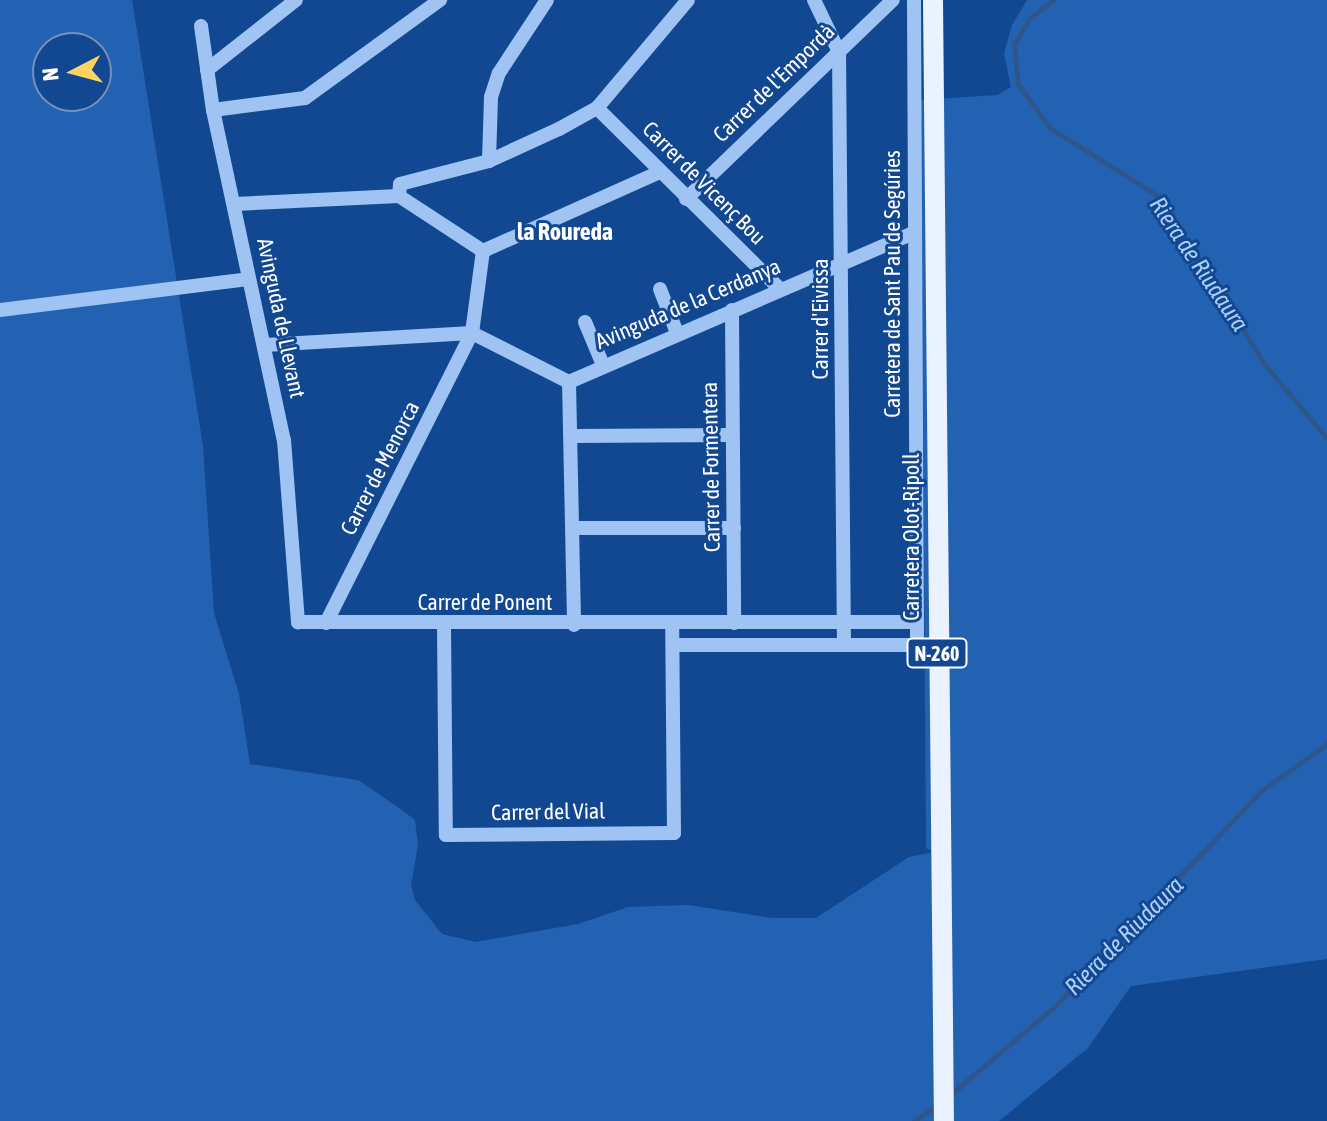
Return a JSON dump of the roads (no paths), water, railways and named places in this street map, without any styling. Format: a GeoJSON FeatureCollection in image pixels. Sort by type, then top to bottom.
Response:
{"type":"FeatureCollection","features":[{"type":"Feature","properties":{"kind":"main road","name":"Carretera Olot-Ripoll"},"geometry":{"type":"LineString","coordinates":[[933,0],[919,645],[944,1121]]}},
{"type":"Feature","properties":{"kind":"street"},"geometry":{"type":"LineString","coordinates":[[207,70],[296,0]]}},
{"type":"Feature","properties":{"kind":"street"},"geometry":{"type":"LineString","coordinates":[[213,110],[305,98],[440,0]]}},
{"type":"Feature","properties":{"kind":"street"},"geometry":{"type":"LineString","coordinates":[[489,161],[491,97],[499,73],[547,0]]}},
{"type":"Feature","properties":{"kind":"street"},"geometry":{"type":"LineString","coordinates":[[399,196],[400,184],[489,161],[597,108],[688,0]]}},
{"type":"Feature","properties":{"kind":"street","name":"Carrer d'Eivissa"},"geometry":{"type":"LineString","coordinates":[[814,0],[839,52],[844,643]]}},
{"type":"Feature","properties":{"kind":"street","name":"Carrer de l'Empordà"},"geometry":{"type":"LineString","coordinates":[[686,199],[893,0]]}},
{"type":"Feature","properties":{"kind":"street","name":"Carretera de Sant Pau de Segúries"},"geometry":{"type":"LineString","coordinates":[[914,0],[919,645]]}},
{"type":"Feature","properties":{"kind":"street","name":"Avinguda de Llevant"},"geometry":{"type":"LineString","coordinates":[[201,26],[213,110],[284,440],[298,622]]}},
{"type":"Feature","properties":{"kind":"street","name":"Carrer de Vicenç Bou"},"geometry":{"type":"LineString","coordinates":[[597,108],[780,289]]}},
{"type":"Feature","properties":{"kind":"street"},"geometry":{"type":"LineString","coordinates":[[483,251],[660,172]]}},
{"type":"Feature","properties":{"kind":"street"},"geometry":{"type":"LineString","coordinates":[[235,204],[399,196],[483,251]]}},
{"type":"Feature","properties":{"kind":"street","name":"Avinguda de la Cerdanya"},"geometry":{"type":"LineString","coordinates":[[569,382],[915,232]]}},
{"type":"Feature","properties":{"kind":"street"},"geometry":{"type":"LineString","coordinates":[[472,333],[483,251]]}},
{"type":"Feature","properties":{"kind":"street"},"geometry":{"type":"LineString","coordinates":[[0,310],[248,279]]}},
{"type":"Feature","properties":{"kind":"street"},"geometry":{"type":"LineString","coordinates":[[660,289],[677,333]]}},
{"type":"Feature","properties":{"kind":"street","name":"Carrer de Formentera"},"geometry":{"type":"LineString","coordinates":[[732,310],[734,623]]}},
{"type":"Feature","properties":{"kind":"street"},"geometry":{"type":"LineString","coordinates":[[585,322],[603,365]]}},
{"type":"Feature","properties":{"kind":"street"},"geometry":{"type":"LineString","coordinates":[[265,345],[472,333],[569,382],[575,528],[574,625]]}},
{"type":"Feature","properties":{"kind":"street","name":"Carrer de Menorca"},"geometry":{"type":"LineString","coordinates":[[326,623],[472,333]]}},
{"type":"Feature","properties":{"kind":"street"},"geometry":{"type":"LineString","coordinates":[[573,436],[732,435]]}},
{"type":"Feature","properties":{"kind":"street"},"geometry":{"type":"LineString","coordinates":[[575,528],[734,528]]}},
{"type":"Feature","properties":{"kind":"street","name":"Carrer de Ponent"},"geometry":{"type":"LineString","coordinates":[[298,622],[574,625],[917,622]]}},
{"type":"Feature","properties":{"kind":"street"},"geometry":{"type":"LineString","coordinates":[[672,624],[673,645],[919,645]]}},
{"type":"Feature","properties":{"kind":"street","name":"Carrer del Vial"},"geometry":{"type":"LineString","coordinates":[[444,625],[446,835],[674,833],[673,645]]}},
{"type":"Feature","properties":{"kind":"waterway","name":"Riera de Riudaura"},"geometry":{"type":"LineString","coordinates":[[1053,0],[1029,19],[1014,44],[1018,84],[1050,128],[1160,197],[1265,365],[1327,438]]}},
{"type":"Feature","properties":{"kind":"waterway","name":"Riera de Riudaura"},"geometry":{"type":"LineString","coordinates":[[951,1094],[1055,1006],[1261,791],[1327,744]]}},
{"type":"Feature","properties":{"kind":"waterway","name":"Riera de Riudaura"},"geometry":{"type":"LineString","coordinates":[[914,1121],[937,1105]]}},
{"type":"Feature","properties":{"kind":"district","name":"la Roureda"},"geometry":{"type":"Point","coordinates":[565,232]}}]}
